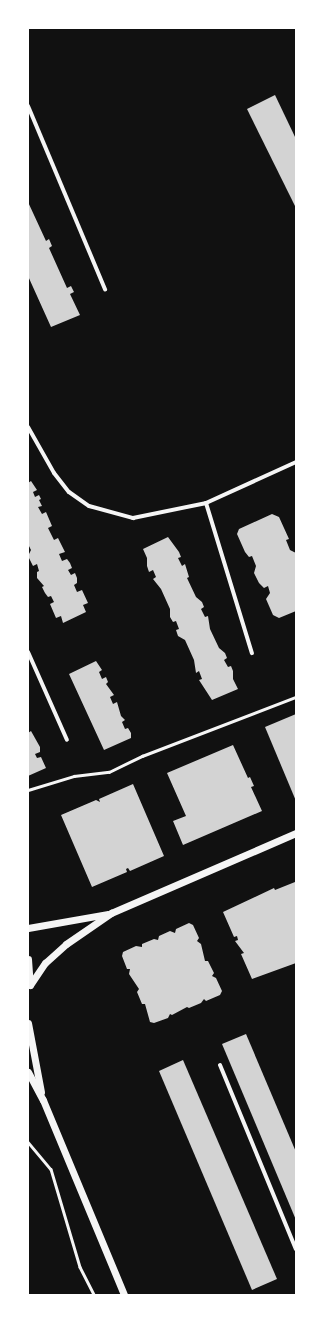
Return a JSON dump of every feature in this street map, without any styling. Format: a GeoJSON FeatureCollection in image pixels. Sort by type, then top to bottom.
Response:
{"type":"FeatureCollection","features":[{"type":"Feature","properties":{"kind":"street"},"geometry":{"type":"LineString","coordinates":[[28,106],[105,289]]}},
{"type":"Feature","properties":{"kind":"street"},"geometry":{"type":"LineString","coordinates":[[28,427],[54,473],[69,492],[89,506],[133,518],[206,503],[296,462]]}},
{"type":"Feature","properties":{"kind":"street"},"geometry":{"type":"LineString","coordinates":[[206,503],[252,653]]}},
{"type":"Feature","properties":{"kind":"street"},"geometry":{"type":"LineString","coordinates":[[28,652],[67,740]]}},
{"type":"Feature","properties":{"kind":"street"},"geometry":{"type":"LineString","coordinates":[[29,987],[45,963],[66,944],[111,913],[296,833]]}},
{"type":"Feature","properties":{"kind":"street"},"geometry":{"type":"LineString","coordinates":[[28,928],[111,913]]}},
{"type":"Feature","properties":{"kind":"street"},"geometry":{"type":"LineString","coordinates":[[28,959],[29,987]]}},
{"type":"Feature","properties":{"kind":"street"},"geometry":{"type":"LineString","coordinates":[[28,1023],[43,1100]]}},
{"type":"Feature","properties":{"kind":"street"},"geometry":{"type":"LineString","coordinates":[[220,1065],[296,1249]]}},
{"type":"Feature","properties":{"kind":"street"},"geometry":{"type":"LineString","coordinates":[[28,1072],[43,1100],[124,1295]]}},
{"type":"Feature","properties":{"kind":"path"},"geometry":{"type":"LineString","coordinates":[[28,790],[74,776],[109,772],[142,756],[296,697]]}},
{"type":"Feature","properties":{"kind":"path"},"geometry":{"type":"LineString","coordinates":[[28,1142],[51,1169],[80,1267],[94,1295]]}},
{"type":"Feature","properties":{"kind":"building"},"geometry":{"type":"Polygon","coordinates":[[[275,95],[296,139],[296,208],[247,109],[275,95]]]}},
{"type":"Feature","properties":{"kind":"building"},"geometry":{"type":"Polygon","coordinates":[[[28,202],[46,241],[49,239],[52,246],[49,248],[67,288],[71,286],[74,292],[70,294],[80,315],[51,327],[28,276],[28,202]]]}},
{"type":"Feature","properties":{"kind":"building"},"geometry":{"type":"Polygon","coordinates":[[[31,481],[37,490],[33,492],[35,497],[39,495],[41,499],[39,500],[42,506],[38,507],[42,514],[46,512],[52,526],[48,528],[54,540],[58,538],[65,552],[59,554],[62,561],[67,559],[70,563],[72,568],[68,570],[71,575],[75,573],[77,583],[74,585],[77,592],[82,590],[88,603],[83,605],[86,612],[63,623],[61,616],[56,618],[50,604],[54,602],[51,596],[48,597],[45,593],[42,587],[44,586],[37,578],[37,572],[39,571],[37,564],[33,566],[28,556],[31,550],[28,544],[28,483],[31,481]]]}},
{"type":"Feature","properties":{"kind":"building"},"geometry":{"type":"Polygon","coordinates":[[[272,514],[279,517],[289,539],[286,540],[290,550],[296,553],[296,611],[279,618],[273,615],[266,599],[270,593],[268,586],[264,588],[259,583],[254,573],[256,566],[252,556],[249,557],[245,552],[237,534],[239,529],[272,514]]]}},
{"type":"Feature","properties":{"kind":"building"},"geometry":{"type":"Polygon","coordinates":[[[168,537],[179,552],[181,557],[178,558],[182,566],[185,564],[189,577],[187,578],[196,597],[202,602],[204,607],[201,609],[205,617],[208,616],[210,629],[219,648],[225,653],[227,658],[224,660],[228,667],[231,666],[233,671],[233,679],[238,689],[212,700],[199,680],[202,679],[199,671],[196,673],[194,660],[185,640],[178,636],[176,630],[179,629],[176,621],[173,622],[170,617],[170,609],[161,589],[153,579],[156,577],[153,570],[149,572],[147,566],[147,558],[143,549],[168,537]]]}},
{"type":"Feature","properties":{"kind":"building"},"geometry":{"type":"Polygon","coordinates":[[[96,661],[102,670],[99,672],[102,679],[106,677],[108,682],[106,684],[114,695],[110,697],[113,704],[117,702],[121,716],[125,720],[122,722],[125,729],[128,728],[131,733],[131,738],[104,750],[69,674],[96,661]]]}},
{"type":"Feature","properties":{"kind":"building"},"geometry":{"type":"Polygon","coordinates":[[[296,714],[296,801],[265,727],[296,714]]]}},
{"type":"Feature","properties":{"kind":"building"},"geometry":{"type":"Polygon","coordinates":[[[31,731],[40,747],[40,752],[35,754],[37,758],[41,757],[46,768],[28,776],[28,733],[31,731]]]}},
{"type":"Feature","properties":{"kind":"building"},"geometry":{"type":"Polygon","coordinates":[[[233,745],[248,778],[250,777],[254,786],[251,787],[262,811],[183,845],[173,821],[186,816],[167,773],[233,745]]]}},
{"type":"Feature","properties":{"kind":"building"},"geometry":{"type":"Polygon","coordinates":[[[133,784],[164,856],[130,871],[128,868],[126,869],[127,872],[92,887],[61,815],[96,800],[100,802],[99,799],[133,784]]]}},
{"type":"Feature","properties":{"kind":"building"},"geometry":{"type":"Polygon","coordinates":[[[295,882],[296,963],[252,979],[241,954],[244,953],[235,941],[238,940],[237,936],[234,937],[223,912],[274,888],[275,890],[295,882]]]}},
{"type":"Feature","properties":{"kind":"building"},"geometry":{"type":"Polygon","coordinates":[[[189,923],[193,925],[199,938],[197,941],[201,944],[205,961],[208,961],[214,973],[212,976],[216,978],[222,991],[220,995],[206,1001],[204,999],[201,1003],[189,1008],[187,1007],[172,1015],[170,1014],[168,1018],[154,1023],[150,1022],[145,1004],[142,1004],[137,992],[139,989],[129,974],[130,969],[127,969],[122,956],[123,952],[136,946],[142,947],[142,944],[154,939],[158,940],[159,936],[170,931],[175,933],[176,929],[189,923]]]}},
{"type":"Feature","properties":{"kind":"building"},"geometry":{"type":"Polygon","coordinates":[[[246,1034],[296,1152],[296,1220],[222,1044],[246,1034]]]}},
{"type":"Feature","properties":{"kind":"building"},"geometry":{"type":"Polygon","coordinates":[[[183,1060],[277,1279],[252,1290],[159,1071],[183,1060]]]}}]}
